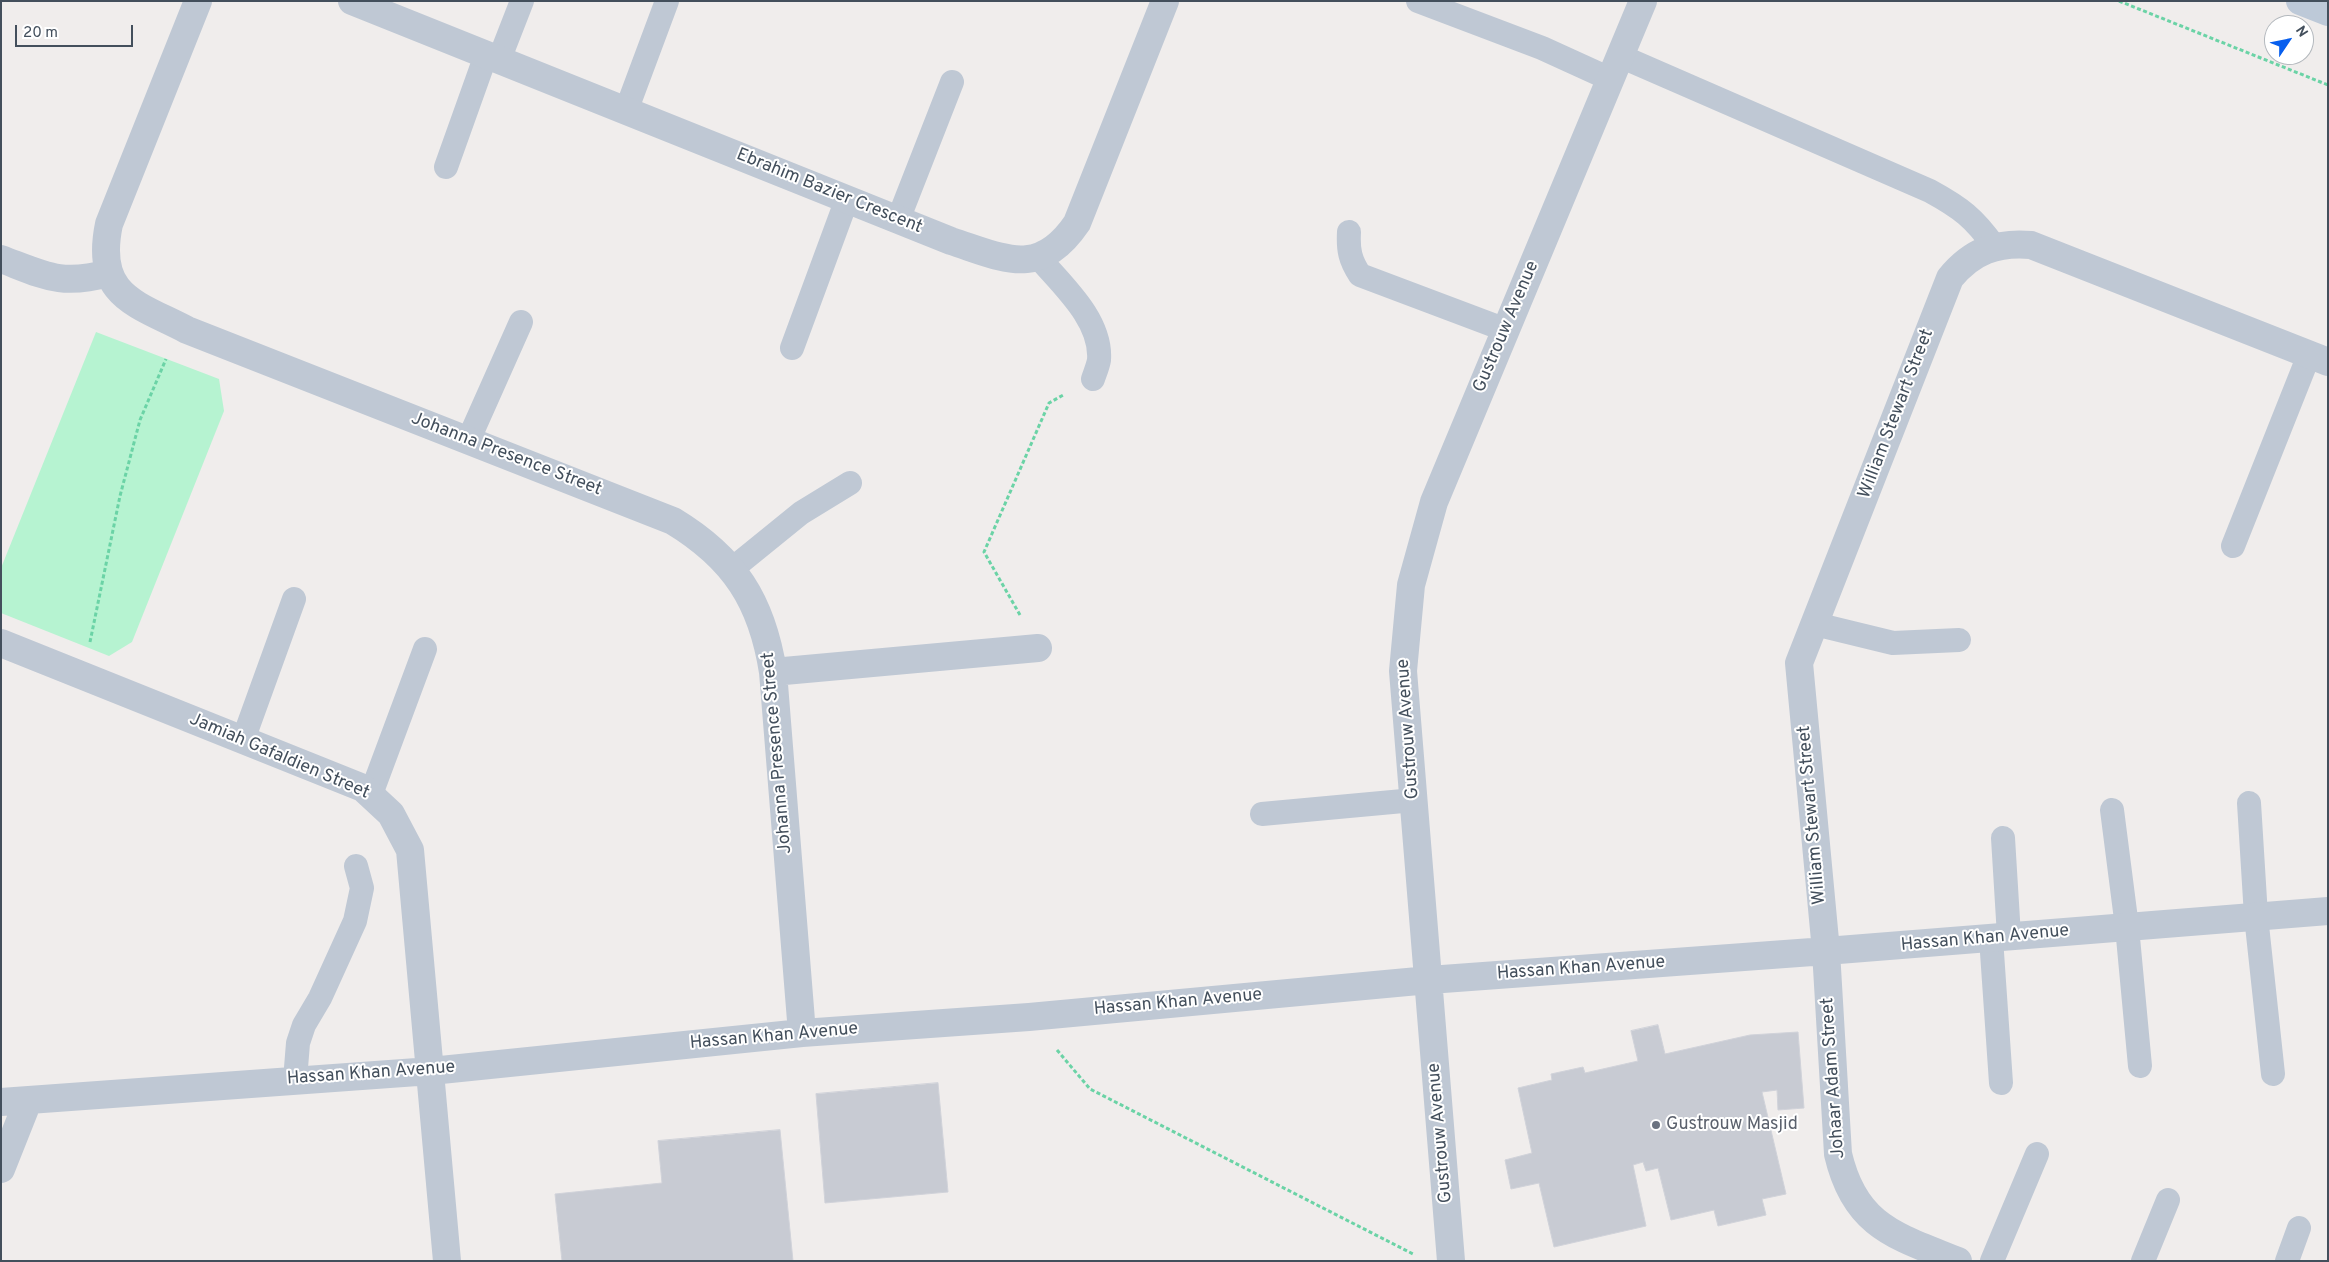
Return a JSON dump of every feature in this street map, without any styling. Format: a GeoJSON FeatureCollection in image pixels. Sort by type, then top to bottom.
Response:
{"type":"FeatureCollection","features":[{"type":"Feature","properties":{"kind":"main road"},"geometry":{"type":"LineString","coordinates":[[2300,1],[2328,12]]}},
{"type":"Feature","properties":{"kind":"street","name":"Johanna Presence Street"},"geometry":{"type":"LineString","coordinates":[[198,1],[109,224],[106,256],[109,272],[116,286],[138,307],[180,326],[673,521],[715,550],[732,569],[751,597],[768,641],[773,672],[802,1033]]}},
{"type":"Feature","properties":{"kind":"street","name":"Ebrahim Bazier Crescent"},"geometry":{"type":"LineString","coordinates":[[352,1],[898,220],[1010,260],[1024,261],[1052,250],[1066,238],[1077,222],[1165,1]]}},
{"type":"Feature","properties":{"kind":"street","name":"Gustrouw Avenue"},"geometry":{"type":"LineString","coordinates":[[1452,1261],[1403,671],[1405,628],[1411,585],[1434,502],[1643,1]]}},
{"type":"Feature","properties":{"kind":"street","name":"William Stewart Street"},"geometry":{"type":"LineString","coordinates":[[1826,952],[1799,663],[1950,278],[1971,257],[1994,246],[2031,245],[2318,359]]}},
{"type":"Feature","properties":{"kind":"street"},"geometry":{"type":"LineString","coordinates":[[1,259],[51,278],[87,279],[109,272]]}},
{"type":"Feature","properties":{"kind":"street","name":"Jamiah Gafaldien Street"},"geometry":{"type":"LineString","coordinates":[[1,643],[363,788],[391,814],[410,850],[447,1261]]}},
{"type":"Feature","properties":{"kind":"street"},"geometry":{"type":"LineString","coordinates":[[773,672],[1038,648]]}},
{"type":"Feature","properties":{"kind":"street","name":"Hassan Khan Avenue"},"geometry":{"type":"LineString","coordinates":[[1,1102],[431,1071],[802,1033],[1030,1017],[1429,980],[1826,952],[2328,911]]}},
{"type":"Feature","properties":{"kind":"street","name":"Johaar Adam Street"},"geometry":{"type":"LineString","coordinates":[[1826,952],[1838,1154],[1849,1190],[1859,1206],[1887,1231],[1958,1261]]}},
{"type":"Feature","properties":{"kind":"street"},"geometry":{"type":"LineString","coordinates":[[1,1169],[28,1100]]}},
{"type":"Feature","properties":{"kind":"lane"},"geometry":{"type":"LineString","coordinates":[[446,167],[492,58],[522,1]]}},
{"type":"Feature","properties":{"kind":"lane"},"geometry":{"type":"LineString","coordinates":[[626,111],[667,1]]}},
{"type":"Feature","properties":{"kind":"lane"},"geometry":{"type":"LineString","coordinates":[[1418,1],[1542,48],[1615,68],[1930,191],[1951,203],[1977,223],[1994,246]]}},
{"type":"Feature","properties":{"kind":"lane"},"geometry":{"type":"LineString","coordinates":[[898,220],[952,82]]}},
{"type":"Feature","properties":{"kind":"lane"},"geometry":{"type":"LineString","coordinates":[[792,348],[847,199]]}},
{"type":"Feature","properties":{"kind":"lane"},"geometry":{"type":"LineString","coordinates":[[1349,232],[1348,250],[1352,264],[1360,275],[1506,330]]}},
{"type":"Feature","properties":{"kind":"lane"},"geometry":{"type":"LineString","coordinates":[[1038,257],[1082,308],[1096,336],[1099,359],[1094,379]]}},
{"type":"Feature","properties":{"kind":"lane"},"geometry":{"type":"LineString","coordinates":[[468,441],[521,322]]}},
{"type":"Feature","properties":{"kind":"lane"},"geometry":{"type":"LineString","coordinates":[[2233,546],[2318,359]]}},
{"type":"Feature","properties":{"kind":"lane"},"geometry":{"type":"LineString","coordinates":[[732,569],[801,513],[850,483]]}},
{"type":"Feature","properties":{"kind":"lane"},"geometry":{"type":"LineString","coordinates":[[243,740],[294,599]]}},
{"type":"Feature","properties":{"kind":"lane"},"geometry":{"type":"LineString","coordinates":[[1815,624],[1893,643],[1959,640]]}},
{"type":"Feature","properties":{"kind":"lane"},"geometry":{"type":"LineString","coordinates":[[371,794],[426,649]]}},
{"type":"Feature","properties":{"kind":"lane"},"geometry":{"type":"LineString","coordinates":[[1262,814],[1414,800]]}},
{"type":"Feature","properties":{"kind":"lane"},"geometry":{"type":"LineString","coordinates":[[2249,803],[2256,916],[2273,1074]]}},
{"type":"Feature","properties":{"kind":"lane"},"geometry":{"type":"LineString","coordinates":[[2112,810],[2127,927],[2140,1066]]}},
{"type":"Feature","properties":{"kind":"lane"},"geometry":{"type":"LineString","coordinates":[[2001,1083],[2000,937],[2002,838]]}},
{"type":"Feature","properties":{"kind":"lane"},"geometry":{"type":"LineString","coordinates":[[295,1080],[298,1043],[304,1025],[320,998],[355,920],[362,888],[356,866]]}},
{"type":"Feature","properties":{"kind":"lane"},"geometry":{"type":"LineString","coordinates":[[1992,1261],[2037,1154]]}},
{"type":"Feature","properties":{"kind":"lane"},"geometry":{"type":"LineString","coordinates":[[2143,1261],[2168,1200]]}},
{"type":"Feature","properties":{"kind":"lane"},"geometry":{"type":"LineString","coordinates":[[2287,1261],[2299,1228]]}},
{"type":"Feature","properties":{"kind":"path"},"geometry":{"type":"LineString","coordinates":[[2118,1],[2328,85]]}},
{"type":"Feature","properties":{"kind":"path"},"geometry":{"type":"LineString","coordinates":[[84,676],[120,496],[140,420],[180,326]]}},
{"type":"Feature","properties":{"kind":"path"},"geometry":{"type":"LineString","coordinates":[[1038,648],[984,552],[1049,403],[1094,379]]}},
{"type":"Feature","properties":{"kind":"path"},"geometry":{"type":"LineString","coordinates":[[1030,1017],[1090,1089],[1417,1256]]}},
{"type":"Feature","properties":{"kind":"green space"},"geometry":{"type":"Polygon","coordinates":[[[96,332],[219,379],[224,411],[132,642],[109,656],[1,613],[1,568],[96,332]]]}},
{"type":"Feature","properties":{"kind":"building"},"geometry":{"type":"Polygon","coordinates":[[[1658,1025],[1665,1054],[1750,1035],[1798,1032],[1804,1108],[1778,1110],[1777,1090],[1762,1092],[1786,1194],[1762,1199],[1766,1215],[1718,1226],[1714,1210],[1671,1220],[1658,1168],[1646,1171],[1643,1162],[1633,1165],[1646,1226],[1554,1247],[1539,1183],[1511,1189],[1505,1160],[1532,1153],[1518,1088],[1552,1080],[1551,1074],[1583,1067],[1585,1073],[1638,1061],[1631,1031],[1658,1025]]]}},
{"type":"Feature","properties":{"kind":"building"},"geometry":{"type":"Polygon","coordinates":[[[938,1083],[948,1192],[825,1203],[816,1094],[938,1083]]]}},
{"type":"Feature","properties":{"kind":"building"},"geometry":{"type":"Polygon","coordinates":[[[780,1130],[793,1261],[562,1261],[555,1194],[662,1183],[658,1141],[780,1130]]]}},
{"type":"Feature","properties":{"kind":"place","name":"Gustrouw Masjid"},"geometry":{"type":"Point","coordinates":[1656,1125]}}]}
